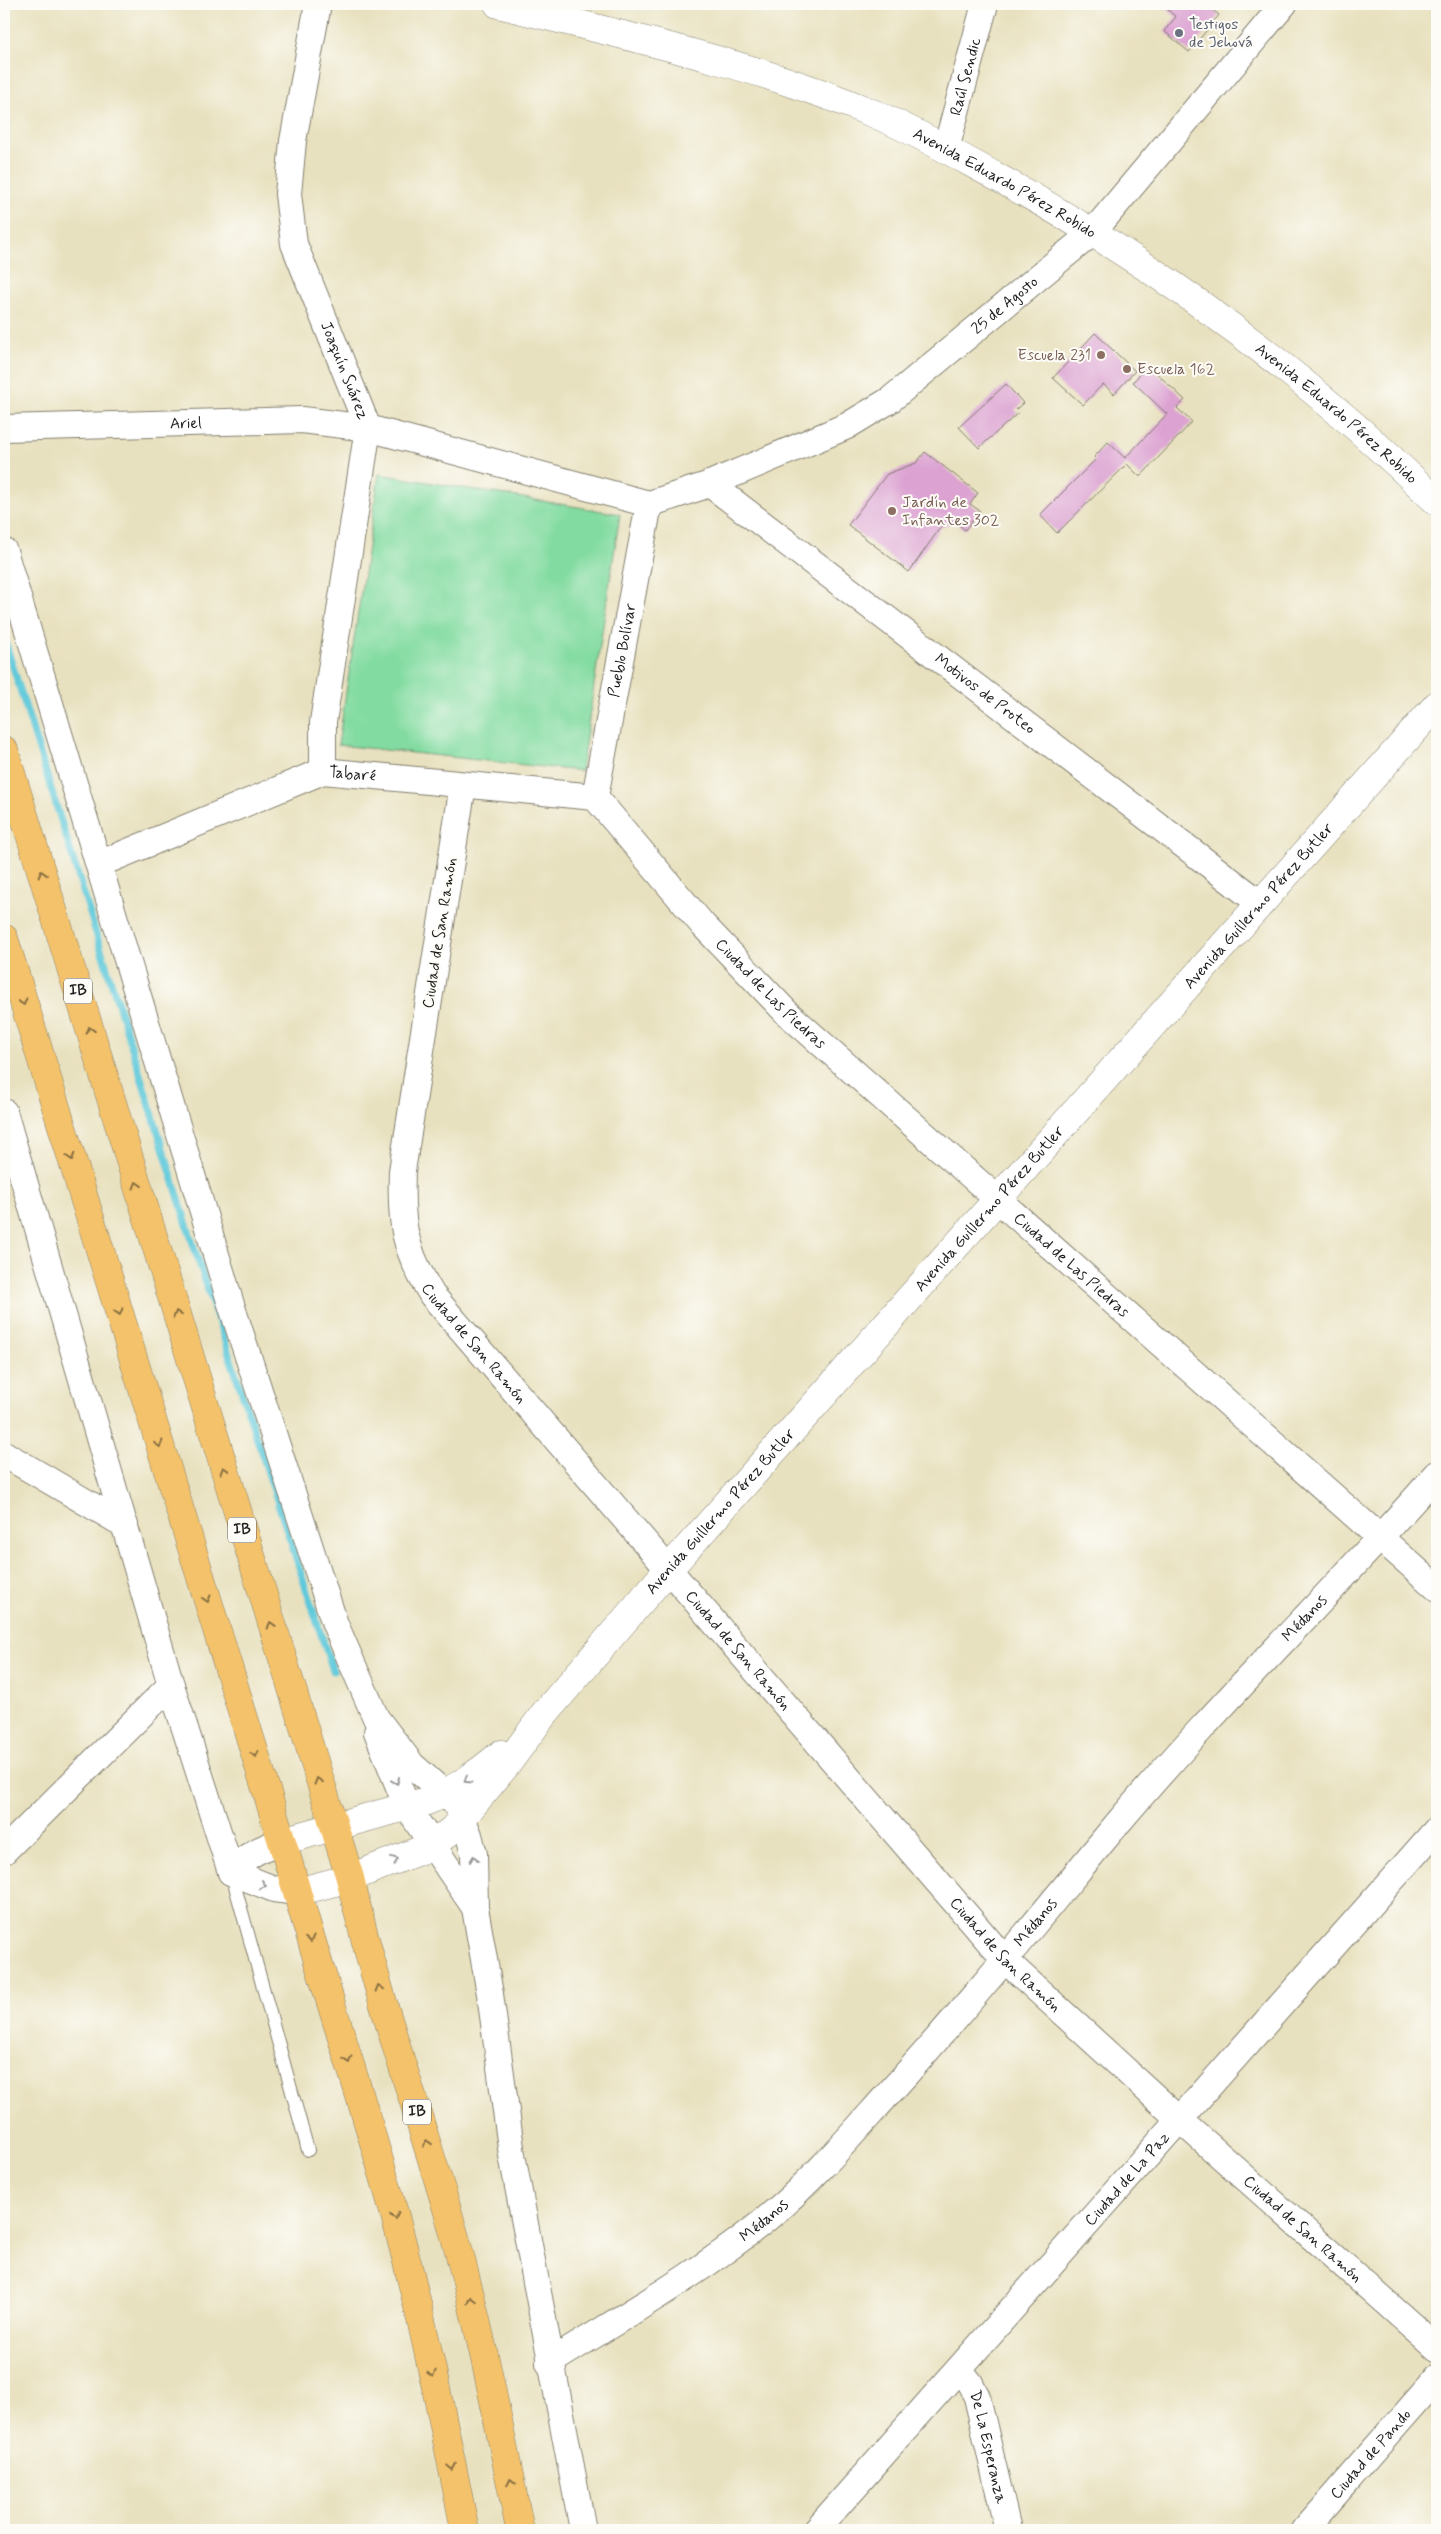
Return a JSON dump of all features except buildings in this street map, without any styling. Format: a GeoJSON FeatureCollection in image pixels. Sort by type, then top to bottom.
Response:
{"type":"FeatureCollection","features":[{"type":"Feature","properties":{"kind":"highway","name":"IB"},"geometry":{"type":"LineString","coordinates":[[4,750],[350,1878],[363,1935],[449,2217],[484,2347],[520,2530]]}},
{"type":"Feature","properties":{"kind":"highway"},"geometry":{"type":"LineString","coordinates":[[4,938],[282,1841],[399,2231],[443,2420],[465,2530]]}},
{"type":"Feature","properties":{"kind":"street","name":"Joaquín Suárez"},"geometry":{"type":"LineString","coordinates":[[318,4],[293,141],[288,194],[294,244],[368,428],[323,722],[323,771]]}},
{"type":"Feature","properties":{"kind":"street","name":"Avenida Eduardo Pérez Robido"},"geometry":{"type":"LineString","coordinates":[[498,4],[757,72],[880,116],[946,149],[1093,232],[1229,326],[1313,390],[1379,445],[1437,502]]}},
{"type":"Feature","properties":{"kind":"street","name":"Raúl Sendic"},"geometry":{"type":"LineString","coordinates":[[946,149],[985,4]]}},
{"type":"Feature","properties":{"kind":"street","name":"25 de Agosto"},"geometry":{"type":"LineString","coordinates":[[649,504],[710,484],[847,426],[890,400],[1093,232],[1284,4]]}},
{"type":"Feature","properties":{"kind":"street","name":"Ariel"},"geometry":{"type":"LineString","coordinates":[[4,428],[302,420],[368,428],[649,504]]}},
{"type":"Feature","properties":{"kind":"street","name":"Motivos de Proteo"},"geometry":{"type":"LineString","coordinates":[[710,484],[1260,904]]}},
{"type":"Feature","properties":{"kind":"street","name":"Pueblo Bolívar"},"geometry":{"type":"LineString","coordinates":[[595,797],[649,504]]}},
{"type":"Feature","properties":{"kind":"street"},"geometry":{"type":"LineString","coordinates":[[4,551],[248,1358],[335,1624],[376,1718],[412,1765],[456,1804],[463,1818],[474,1854],[475,1908],[490,1994],[512,2155],[583,2530]]}},
{"type":"Feature","properties":{"kind":"street","name":"Avenida Guillermo Pérez Butler"},"geometry":{"type":"LineString","coordinates":[[544,1714],[667,1570],[1000,1199],[1437,705]]}},
{"type":"Feature","properties":{"kind":"street","name":"Tabaré"},"geometry":{"type":"LineString","coordinates":[[98,864],[323,771],[595,797]]}},
{"type":"Feature","properties":{"kind":"street","name":"Ciudad de San Ramón"},"geometry":{"type":"LineString","coordinates":[[464,785],[402,1171],[400,1208],[405,1235],[415,1267],[432,1295],[667,1570],[1006,1961],[1179,2119],[1437,2348]]}},
{"type":"Feature","properties":{"kind":"street","name":"Ciudad de Las Piedras"},"geometry":{"type":"LineString","coordinates":[[595,797],[703,925],[786,1013],[1000,1199],[1382,1537],[1437,1588]]}},
{"type":"Feature","properties":{"kind":"street"},"geometry":{"type":"LineString","coordinates":[[4,1112],[170,1685],[231,1872]]}},
{"type":"Feature","properties":{"kind":"street"},"geometry":{"type":"LineString","coordinates":[[4,1454],[125,1525]]}},
{"type":"Feature","properties":{"kind":"street","name":"Médanos"},"geometry":{"type":"LineString","coordinates":[[550,2363],[698,2268],[771,2216],[827,2163],[1006,1961],[1126,1814],[1247,1678],[1382,1537],[1437,1474]]}},
{"type":"Feature","properties":{"kind":"street"},"geometry":{"type":"LineString","coordinates":[[4,1852],[170,1685]]}},
{"type":"Feature","properties":{"kind":"street"},"geometry":{"type":"LineString","coordinates":[[231,1872],[241,1861],[256,1850],[282,1841],[407,1808],[443,1794],[475,1775],[544,1714]]}},
{"type":"Feature","properties":{"kind":"street"},"geometry":{"type":"LineString","coordinates":[[231,1872],[274,1889],[297,1892],[350,1878],[431,1846],[463,1818],[544,1714]]}},
{"type":"Feature","properties":{"kind":"street"},"geometry":{"type":"LineString","coordinates":[[376,1718],[378,1737],[407,1808],[431,1846],[475,1908]]}},
{"type":"Feature","properties":{"kind":"street","name":"Ciudad de La Paz"},"geometry":{"type":"LineString","coordinates":[[816,2530],[1437,1829]]}},
{"type":"Feature","properties":{"kind":"street","name":"De La Esperanza"},"geometry":{"type":"LineString","coordinates":[[958,2369],[970,2383],[978,2397],[1008,2530]]}},
{"type":"Feature","properties":{"kind":"street","name":"Ciudad de Pando"},"geometry":{"type":"LineString","coordinates":[[1304,2530],[1437,2378]]}},
{"type":"Feature","properties":{"kind":"lane"},"geometry":{"type":"LineString","coordinates":[[231,1872],[308,2150]]}},
{"type":"Feature","properties":{"kind":"green space"},"geometry":{"type":"Polygon","coordinates":[[[379,474],[620,514],[581,771],[338,745],[379,474]]]}},
{"type":"Feature","properties":{"kind":"waterway"},"geometry":{"type":"LineString","coordinates":[[4,638],[193,1244],[333,1671]]}},
{"type":"Feature","properties":{"kind":"place","name":"Testigos de Jehová"},"geometry":{"type":"Point","coordinates":[1179,33]}},
{"type":"Feature","properties":{"kind":"place","name":"Escuela 231"},"geometry":{"type":"Point","coordinates":[1101,355]}},
{"type":"Feature","properties":{"kind":"place","name":"Escuela 162"},"geometry":{"type":"Point","coordinates":[1127,369]}},
{"type":"Feature","properties":{"kind":"place","name":"Jardín de Infantes 302"},"geometry":{"type":"Point","coordinates":[892,511]}}]}
